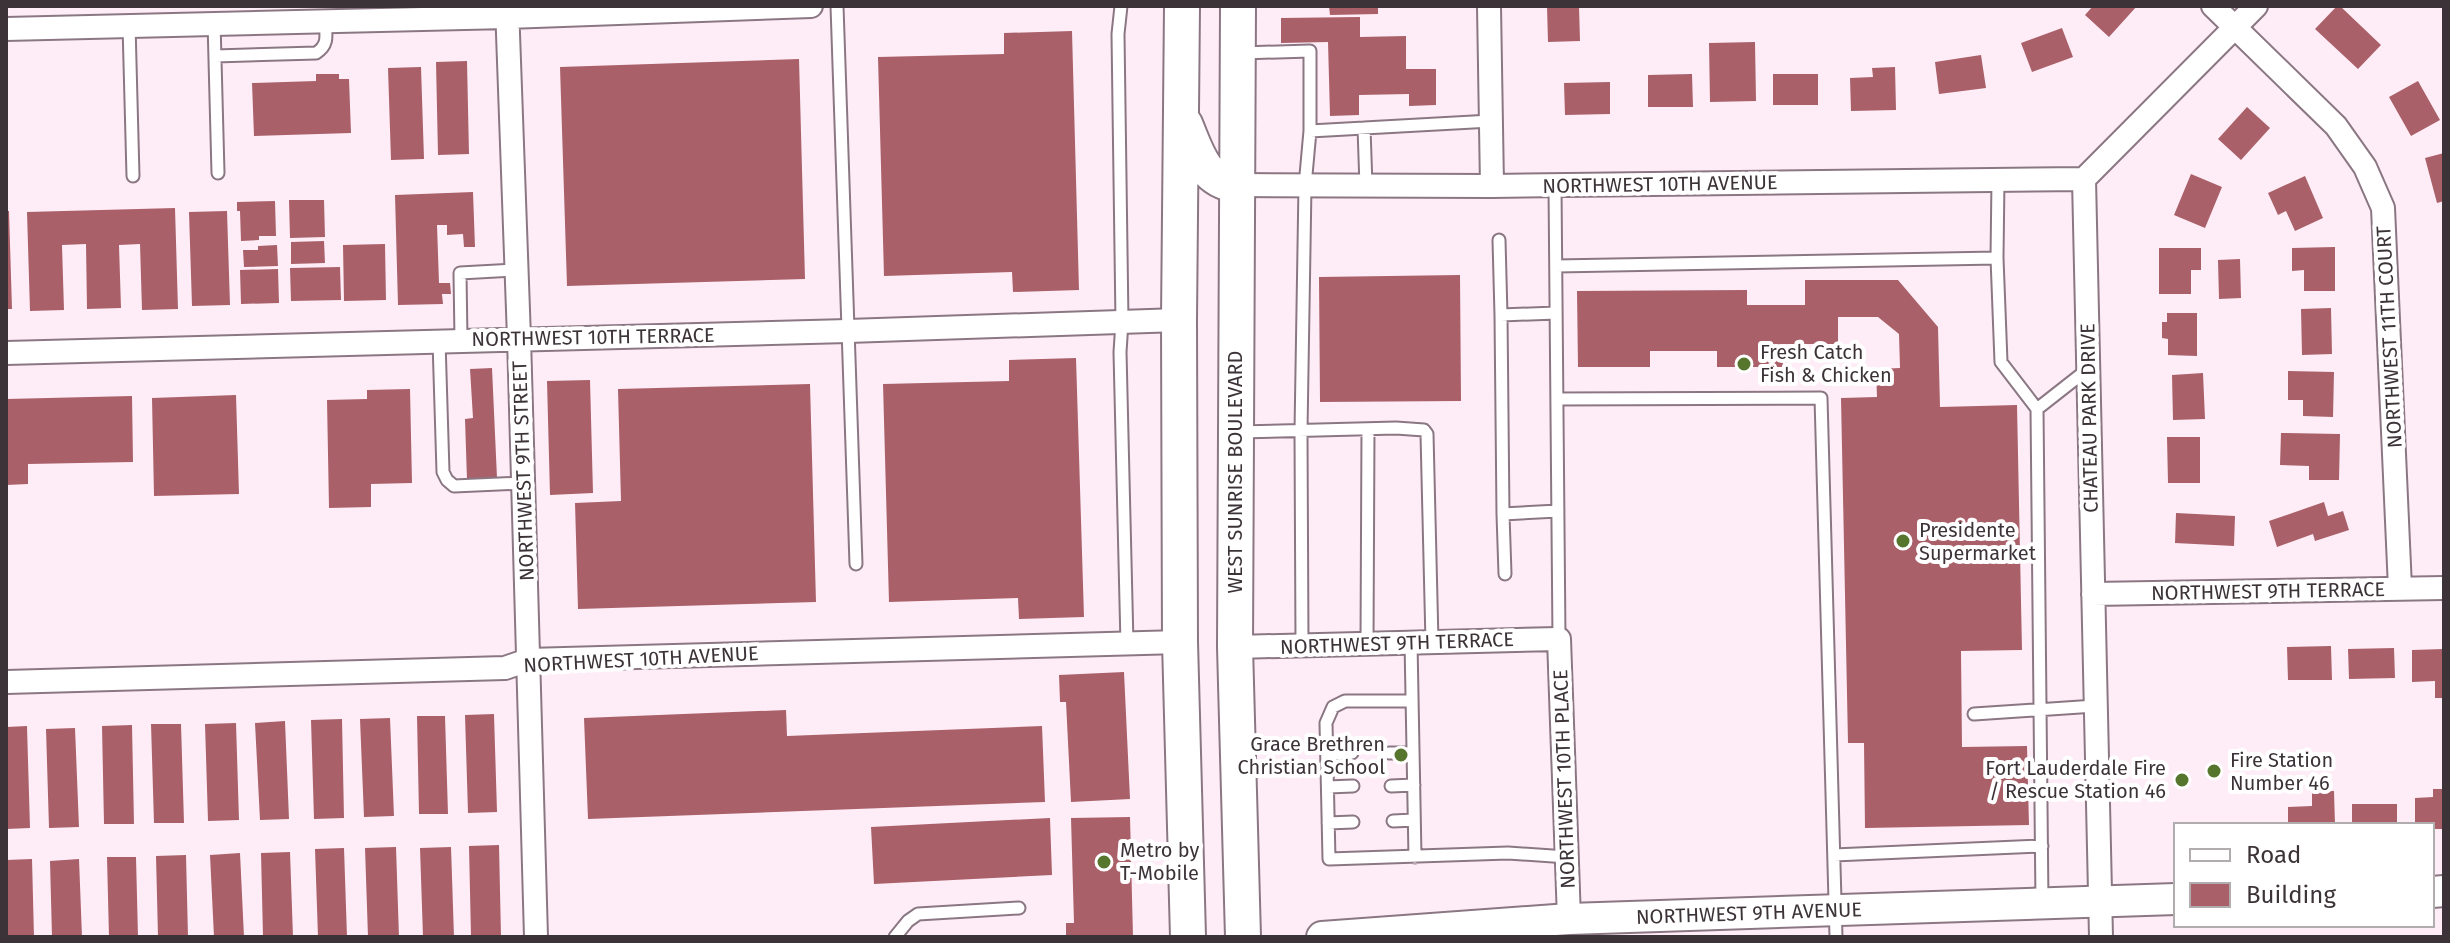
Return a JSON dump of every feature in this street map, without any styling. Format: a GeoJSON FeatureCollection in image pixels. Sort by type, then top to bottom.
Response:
{"type":"FeatureCollection","features":[{"type":"Feature","properties":{"kind":"main road"},"geometry":{"type":"LineString","coordinates":[[1182,6],[1180,642],[1188,937]]}},
{"type":"Feature","properties":{"kind":"main road","name":"WEST SUNRISE BOULEVARD"},"geometry":{"type":"LineString","coordinates":[[1238,6],[1235,647],[1243,937]]}},
{"type":"Feature","properties":{"kind":"main road"},"geometry":{"type":"LineString","coordinates":[[1181,112],[1199,157],[1210,174],[1220,183],[1237,185]]}},
{"type":"Feature","properties":{"kind":"main road","name":"NORTHWEST 9TH AVENUE"},"geometry":{"type":"LineString","coordinates":[[1322,937],[1491,931],[1569,919],[1836,924],[2042,903],[2174,899]]}},
{"type":"Feature","properties":{"kind":"street"},"geometry":{"type":"LineString","coordinates":[[6,29],[325,20],[507,11],[811,6]]}},
{"type":"Feature","properties":{"kind":"street"},"geometry":{"type":"LineString","coordinates":[[1489,6],[1492,186]]}},
{"type":"Feature","properties":{"kind":"street","name":"NORTHWEST 11TH COURT"},"geometry":{"type":"LineString","coordinates":[[2213,6],[2336,126],[2365,167],[2383,208],[2400,588]]}},
{"type":"Feature","properties":{"kind":"street"},"geometry":{"type":"LineString","coordinates":[[2084,179],[2256,6]]}},
{"type":"Feature","properties":{"kind":"street","name":"NORTHWEST 9TH STREET"},"geometry":{"type":"LineString","coordinates":[[507,11],[536,937]]}},
{"type":"Feature","properties":{"kind":"street","name":"NORTHWEST 10TH AVENUE"},"geometry":{"type":"LineString","coordinates":[[1237,185],[1555,186],[2084,179]]}},
{"type":"Feature","properties":{"kind":"street","name":"CHATEAU PARK DRIVE"},"geometry":{"type":"LineString","coordinates":[[2084,179],[2101,937]]}},
{"type":"Feature","properties":{"kind":"street","name":"NORTHWEST 10TH TERRACE"},"geometry":{"type":"LineString","coordinates":[[6,353],[1179,320]]}},
{"type":"Feature","properties":{"kind":"street","name":"NORTHWEST 9TH TERRACE"},"geometry":{"type":"LineString","coordinates":[[2093,594],[2444,588]]}},
{"type":"Feature","properties":{"kind":"street","name":"NORTHWEST 9TH TERRACE"},"geometry":{"type":"LineString","coordinates":[[1235,647],[1559,639]]}},
{"type":"Feature","properties":{"kind":"street","name":"NORTHWEST 10TH PLACE"},"geometry":{"type":"LineString","coordinates":[[1559,639],[1569,919]]}},
{"type":"Feature","properties":{"kind":"street","name":"NORTHWEST 10TH AVENUE"},"geometry":{"type":"LineString","coordinates":[[6,682],[505,668],[528,660],[1180,642]]}},
{"type":"Feature","properties":{"kind":"lane"},"geometry":{"type":"LineString","coordinates":[[837,6],[856,564]]}},
{"type":"Feature","properties":{"kind":"lane"},"geometry":{"type":"LineString","coordinates":[[1121,6],[1118,34],[1120,352],[1127,644]]}},
{"type":"Feature","properties":{"kind":"lane"},"geometry":{"type":"LineString","coordinates":[[215,56],[316,53],[326,42],[325,20]]}},
{"type":"Feature","properties":{"kind":"lane"},"geometry":{"type":"LineString","coordinates":[[214,22],[218,173]]}},
{"type":"Feature","properties":{"kind":"lane"},"geometry":{"type":"LineString","coordinates":[[129,25],[133,176]]}},
{"type":"Feature","properties":{"kind":"lane"},"geometry":{"type":"LineString","coordinates":[[1238,53],[1310,51],[1301,431],[1302,645]]}},
{"type":"Feature","properties":{"kind":"lane"},"geometry":{"type":"LineString","coordinates":[[1310,131],[1491,121]]}},
{"type":"Feature","properties":{"kind":"lane"},"geometry":{"type":"LineString","coordinates":[[1364,128],[1366,186]]}},
{"type":"Feature","properties":{"kind":"lane"},"geometry":{"type":"LineString","coordinates":[[1998,180],[2001,362],[2037,409],[2042,903]]}},
{"type":"Feature","properties":{"kind":"lane"},"geometry":{"type":"LineString","coordinates":[[1555,186],[1559,639]]}},
{"type":"Feature","properties":{"kind":"lane"},"geometry":{"type":"LineString","coordinates":[[1499,240],[1505,574]]}},
{"type":"Feature","properties":{"kind":"lane"},"geometry":{"type":"LineString","coordinates":[[1556,266],[1997,258]]}},
{"type":"Feature","properties":{"kind":"lane"},"geometry":{"type":"LineString","coordinates":[[516,270],[460,273],[450,340],[443,472],[454,486],[523,483]]}},
{"type":"Feature","properties":{"kind":"lane"},"geometry":{"type":"LineString","coordinates":[[1501,315],[1556,313]]}},
{"type":"Feature","properties":{"kind":"lane"},"geometry":{"type":"LineString","coordinates":[[2037,409],[2088,369]]}},
{"type":"Feature","properties":{"kind":"lane"},"geometry":{"type":"LineString","coordinates":[[1557,399],[1821,398],[1836,924]]}},
{"type":"Feature","properties":{"kind":"lane"},"geometry":{"type":"LineString","coordinates":[[1235,432],[1420,428],[1427,434],[1422,642],[1412,701],[1415,857]]}},
{"type":"Feature","properties":{"kind":"lane"},"geometry":{"type":"LineString","coordinates":[[1367,644],[1368,429]]}},
{"type":"Feature","properties":{"kind":"lane"},"geometry":{"type":"LineString","coordinates":[[1503,514],[1558,511]]}},
{"type":"Feature","properties":{"kind":"lane"},"geometry":{"type":"LineString","coordinates":[[1412,701],[1345,701],[1333,707],[1326,723],[1329,859],[1508,853],[1567,857]]}},
{"type":"Feature","properties":{"kind":"lane"},"geometry":{"type":"LineString","coordinates":[[1974,714],[2095,706]]}},
{"type":"Feature","properties":{"kind":"lane"},"geometry":{"type":"LineString","coordinates":[[1327,754],[1352,753]]}},
{"type":"Feature","properties":{"kind":"lane"},"geometry":{"type":"LineString","coordinates":[[1389,753],[1413,753]]}},
{"type":"Feature","properties":{"kind":"lane"},"geometry":{"type":"LineString","coordinates":[[1391,786],[1414,785]]}},
{"type":"Feature","properties":{"kind":"lane"},"geometry":{"type":"LineString","coordinates":[[1328,787],[1353,786]]}},
{"type":"Feature","properties":{"kind":"lane"},"geometry":{"type":"LineString","coordinates":[[1393,821],[1414,820]]}},
{"type":"Feature","properties":{"kind":"lane"},"geometry":{"type":"LineString","coordinates":[[1328,823],[1353,822]]}},
{"type":"Feature","properties":{"kind":"lane"},"geometry":{"type":"LineString","coordinates":[[1834,855],[2042,846]]}},
{"type":"Feature","properties":{"kind":"lane"},"geometry":{"type":"LineString","coordinates":[[895,937],[918,914],[1019,908]]}},
{"type":"Feature","properties":{"kind":"building"},"geometry":{"type":"Polygon","coordinates":[[[1329,6],[1378,6],[1378,14],[1330,15],[1329,6]]]}},
{"type":"Feature","properties":{"kind":"building"},"geometry":{"type":"Polygon","coordinates":[[[1547,6],[1579,6],[1580,41],[1548,42],[1547,6]]]}},
{"type":"Feature","properties":{"kind":"building"},"geometry":{"type":"Polygon","coordinates":[[[2093,6],[2137,6],[2109,37],[2085,15],[2093,6]]]}},
{"type":"Feature","properties":{"kind":"building"},"geometry":{"type":"Polygon","coordinates":[[[2337,6],[2381,45],[2358,69],[2315,29],[2337,6]]]}},
{"type":"Feature","properties":{"kind":"building"},"geometry":{"type":"Polygon","coordinates":[[[1360,17],[1360,37],[1406,36],[1406,69],[1436,69],[1436,105],[1409,106],[1409,94],[1359,95],[1359,115],[1330,116],[1328,42],[1281,43],[1281,18],[1360,17]]]}},
{"type":"Feature","properties":{"kind":"building"},"geometry":{"type":"Polygon","coordinates":[[[2062,28],[2073,57],[2032,72],[2021,43],[2062,28]]]}},
{"type":"Feature","properties":{"kind":"building"},"geometry":{"type":"Polygon","coordinates":[[[1072,31],[1079,290],[1013,292],[1012,272],[884,276],[878,57],[1004,54],[1004,33],[1072,31]]]}},
{"type":"Feature","properties":{"kind":"building"},"geometry":{"type":"Polygon","coordinates":[[[1755,42],[1756,101],[1710,102],[1709,43],[1755,42]]]}},
{"type":"Feature","properties":{"kind":"building"},"geometry":{"type":"Polygon","coordinates":[[[1981,55],[1986,88],[1939,94],[1935,62],[1981,55]]]}},
{"type":"Feature","properties":{"kind":"building"},"geometry":{"type":"Polygon","coordinates":[[[799,59],[805,279],[567,286],[560,67],[799,59]]]}},
{"type":"Feature","properties":{"kind":"building"},"geometry":{"type":"Polygon","coordinates":[[[467,61],[469,154],[438,155],[436,62],[467,61]]]}},
{"type":"Feature","properties":{"kind":"building"},"geometry":{"type":"Polygon","coordinates":[[[421,67],[424,159],[391,160],[388,68],[421,67]]]}},
{"type":"Feature","properties":{"kind":"building"},"geometry":{"type":"Polygon","coordinates":[[[1895,67],[1896,110],[1851,111],[1850,78],[1873,77],[1872,68],[1895,67]]]}},
{"type":"Feature","properties":{"kind":"building"},"geometry":{"type":"Polygon","coordinates":[[[316,74],[339,74],[339,79],[349,79],[351,133],[254,136],[252,83],[316,81],[316,74]]]}},
{"type":"Feature","properties":{"kind":"building"},"geometry":{"type":"Polygon","coordinates":[[[1692,74],[1693,107],[1648,107],[1648,75],[1692,74]]]}},
{"type":"Feature","properties":{"kind":"building"},"geometry":{"type":"Polygon","coordinates":[[[1773,74],[1818,74],[1818,105],[1773,105],[1773,74]]]}},
{"type":"Feature","properties":{"kind":"building"},"geometry":{"type":"Polygon","coordinates":[[[2418,81],[2440,120],[2411,136],[2389,97],[2418,81]]]}},
{"type":"Feature","properties":{"kind":"building"},"geometry":{"type":"Polygon","coordinates":[[[1610,82],[1610,114],[1565,115],[1564,83],[1610,82]]]}},
{"type":"Feature","properties":{"kind":"building"},"geometry":{"type":"Polygon","coordinates":[[[2247,107],[2270,128],[2241,160],[2218,139],[2247,107]]]}},
{"type":"Feature","properties":{"kind":"building"},"geometry":{"type":"Polygon","coordinates":[[[2444,153],[2444,201],[2437,203],[2425,158],[2444,153]]]}},
{"type":"Feature","properties":{"kind":"building"},"geometry":{"type":"Polygon","coordinates":[[[2191,174],[2222,187],[2205,228],[2174,215],[2191,174]]]}},
{"type":"Feature","properties":{"kind":"building"},"geometry":{"type":"Polygon","coordinates":[[[2305,176],[2323,218],[2295,231],[2286,211],[2278,215],[2268,193],[2305,176]]]}},
{"type":"Feature","properties":{"kind":"building"},"geometry":{"type":"Polygon","coordinates":[[[473,192],[475,247],[464,247],[463,234],[447,235],[447,225],[437,225],[439,283],[450,283],[451,294],[442,294],[443,304],[398,305],[395,195],[473,192]]]}},
{"type":"Feature","properties":{"kind":"building"},"geometry":{"type":"Polygon","coordinates":[[[289,200],[324,200],[325,237],[290,238],[289,200]]]}},
{"type":"Feature","properties":{"kind":"building"},"geometry":{"type":"Polygon","coordinates":[[[275,201],[276,236],[259,236],[259,240],[241,241],[237,202],[275,201]]]}},
{"type":"Feature","properties":{"kind":"building"},"geometry":{"type":"Polygon","coordinates":[[[175,208],[178,309],[142,310],[140,244],[119,245],[121,308],[87,309],[86,244],[62,245],[64,310],[30,311],[27,212],[175,208]]]}},
{"type":"Feature","properties":{"kind":"building"},"geometry":{"type":"Polygon","coordinates":[[[6,211],[9,211],[12,309],[6,309],[6,211]]]}},
{"type":"Feature","properties":{"kind":"building"},"geometry":{"type":"Polygon","coordinates":[[[227,211],[230,305],[192,306],[189,212],[227,211]]]}},
{"type":"Feature","properties":{"kind":"building"},"geometry":{"type":"Polygon","coordinates":[[[324,241],[325,263],[291,264],[291,242],[324,241]]]}},
{"type":"Feature","properties":{"kind":"building"},"geometry":{"type":"Polygon","coordinates":[[[385,244],[386,300],[344,301],[343,245],[385,244]]]}},
{"type":"Feature","properties":{"kind":"building"},"geometry":{"type":"Polygon","coordinates":[[[277,245],[278,266],[244,267],[243,250],[277,245]]]}},
{"type":"Feature","properties":{"kind":"building"},"geometry":{"type":"Polygon","coordinates":[[[2335,247],[2335,291],[2304,291],[2304,270],[2292,271],[2292,248],[2335,247]]]}},
{"type":"Feature","properties":{"kind":"building"},"geometry":{"type":"Polygon","coordinates":[[[2159,248],[2201,248],[2201,270],[2191,270],[2191,294],[2159,294],[2159,248]]]}},
{"type":"Feature","properties":{"kind":"building"},"geometry":{"type":"Polygon","coordinates":[[[2240,259],[2241,298],[2219,299],[2218,260],[2240,259]]]}},
{"type":"Feature","properties":{"kind":"building"},"geometry":{"type":"Polygon","coordinates":[[[340,267],[341,300],[291,301],[290,268],[340,267]]]}},
{"type":"Feature","properties":{"kind":"building"},"geometry":{"type":"Polygon","coordinates":[[[278,269],[279,303],[241,304],[240,270],[278,269]]]}},
{"type":"Feature","properties":{"kind":"building"},"geometry":{"type":"Polygon","coordinates":[[[1460,275],[1461,401],[1320,402],[1319,277],[1460,275]]]}},
{"type":"Feature","properties":{"kind":"building"},"geometry":{"type":"Polygon","coordinates":[[[1805,280],[1898,280],[1938,327],[1940,407],[2017,405],[2022,650],[1961,651],[1962,747],[2027,746],[2029,825],[1865,828],[1864,743],[1848,743],[1841,398],[1877,397],[1876,369],[1900,368],[1899,334],[1878,317],[1838,317],[1838,344],[1783,344],[1783,367],[1717,367],[1717,351],[1650,351],[1650,367],[1578,367],[1577,291],[1747,290],[1747,305],[1805,305],[1805,280]]]}},
{"type":"Feature","properties":{"kind":"building"},"geometry":{"type":"Polygon","coordinates":[[[2331,308],[2332,354],[2302,355],[2301,309],[2331,308]]]}},
{"type":"Feature","properties":{"kind":"building"},"geometry":{"type":"Polygon","coordinates":[[[2167,313],[2197,313],[2197,356],[2168,355],[2168,339],[2162,338],[2162,322],[2167,322],[2167,313]]]}},
{"type":"Feature","properties":{"kind":"building"},"geometry":{"type":"Polygon","coordinates":[[[1076,358],[1084,617],[1019,619],[1018,598],[889,602],[883,384],[1009,381],[1009,360],[1076,358]]]}},
{"type":"Feature","properties":{"kind":"building"},"geometry":{"type":"Polygon","coordinates":[[[492,368],[497,478],[467,480],[465,419],[473,418],[470,369],[492,368]]]}},
{"type":"Feature","properties":{"kind":"building"},"geometry":{"type":"Polygon","coordinates":[[[2288,371],[2334,372],[2333,417],[2303,416],[2303,400],[2288,400],[2288,371]]]}},
{"type":"Feature","properties":{"kind":"building"},"geometry":{"type":"Polygon","coordinates":[[[2203,373],[2205,419],[2173,420],[2172,375],[2203,373]]]}},
{"type":"Feature","properties":{"kind":"building"},"geometry":{"type":"Polygon","coordinates":[[[590,380],[593,493],[550,495],[547,381],[590,380]]]}},
{"type":"Feature","properties":{"kind":"building"},"geometry":{"type":"Polygon","coordinates":[[[810,384],[816,602],[578,609],[575,503],[621,501],[618,389],[810,384]]]}},
{"type":"Feature","properties":{"kind":"building"},"geometry":{"type":"Polygon","coordinates":[[[410,389],[412,483],[371,484],[371,507],[329,508],[327,400],[367,399],[367,390],[410,389]]]}},
{"type":"Feature","properties":{"kind":"building"},"geometry":{"type":"Polygon","coordinates":[[[236,395],[239,494],[154,496],[152,398],[236,395]]]}},
{"type":"Feature","properties":{"kind":"building"},"geometry":{"type":"Polygon","coordinates":[[[132,396],[133,462],[28,464],[28,484],[6,485],[6,399],[132,396]]]}},
{"type":"Feature","properties":{"kind":"building"},"geometry":{"type":"Polygon","coordinates":[[[2281,433],[2340,434],[2339,480],[2309,480],[2309,466],[2280,465],[2281,433]]]}},
{"type":"Feature","properties":{"kind":"building"},"geometry":{"type":"Polygon","coordinates":[[[2167,437],[2200,437],[2200,483],[2168,483],[2167,437]]]}},
{"type":"Feature","properties":{"kind":"building"},"geometry":{"type":"Polygon","coordinates":[[[2324,502],[2328,516],[2343,511],[2349,530],[2315,541],[2313,534],[2277,547],[2269,521],[2324,502]]]}},
{"type":"Feature","properties":{"kind":"building"},"geometry":{"type":"Polygon","coordinates":[[[2176,513],[2235,516],[2234,546],[2175,543],[2176,513]]]}},
{"type":"Feature","properties":{"kind":"building"},"geometry":{"type":"Polygon","coordinates":[[[2331,646],[2332,680],[2288,680],[2287,647],[2331,646]]]}},
{"type":"Feature","properties":{"kind":"building"},"geometry":{"type":"Polygon","coordinates":[[[2394,648],[2395,678],[2349,679],[2348,649],[2394,648]]]}},
{"type":"Feature","properties":{"kind":"building"},"geometry":{"type":"Polygon","coordinates":[[[2444,649],[2444,698],[2435,698],[2435,681],[2412,682],[2412,650],[2444,649]]]}},
{"type":"Feature","properties":{"kind":"building"},"geometry":{"type":"Polygon","coordinates":[[[1124,672],[1130,799],[1071,802],[1066,702],[1060,702],[1059,675],[1124,672]]]}},
{"type":"Feature","properties":{"kind":"building"},"geometry":{"type":"Polygon","coordinates":[[[786,710],[787,736],[1042,726],[1045,802],[588,819],[584,718],[786,710]]]}},
{"type":"Feature","properties":{"kind":"building"},"geometry":{"type":"Polygon","coordinates":[[[494,714],[497,812],[468,813],[465,715],[494,714]]]}},
{"type":"Feature","properties":{"kind":"building"},"geometry":{"type":"Polygon","coordinates":[[[417,716],[445,716],[448,814],[419,814],[417,716]]]}},
{"type":"Feature","properties":{"kind":"building"},"geometry":{"type":"Polygon","coordinates":[[[390,718],[394,816],[364,817],[360,719],[390,718]]]}},
{"type":"Feature","properties":{"kind":"building"},"geometry":{"type":"Polygon","coordinates":[[[342,719],[344,818],[314,819],[311,720],[342,719]]]}},
{"type":"Feature","properties":{"kind":"building"},"geometry":{"type":"Polygon","coordinates":[[[285,721],[289,819],[260,820],[255,723],[285,721]]]}},
{"type":"Feature","properties":{"kind":"building"},"geometry":{"type":"Polygon","coordinates":[[[236,723],[239,820],[208,821],[205,724],[236,723]]]}},
{"type":"Feature","properties":{"kind":"building"},"geometry":{"type":"Polygon","coordinates":[[[151,724],[181,724],[184,823],[154,823],[151,724]]]}},
{"type":"Feature","properties":{"kind":"building"},"geometry":{"type":"Polygon","coordinates":[[[132,725],[134,824],[104,824],[102,726],[132,725]]]}},
{"type":"Feature","properties":{"kind":"building"},"geometry":{"type":"Polygon","coordinates":[[[27,726],[30,828],[6,829],[6,727],[27,726]]]}},
{"type":"Feature","properties":{"kind":"building"},"geometry":{"type":"Polygon","coordinates":[[[75,728],[79,827],[49,828],[46,729],[75,728]]]}},
{"type":"Feature","properties":{"kind":"building"},"geometry":{"type":"Polygon","coordinates":[[[2433,789],[2444,789],[2444,829],[2434,829],[2434,823],[2415,823],[2415,798],[2433,797],[2433,789]]]}},
{"type":"Feature","properties":{"kind":"building"},"geometry":{"type":"Polygon","coordinates":[[[2334,791],[2335,823],[2288,823],[2288,807],[2312,806],[2312,792],[2334,791]]]}},
{"type":"Feature","properties":{"kind":"building"},"geometry":{"type":"Polygon","coordinates":[[[2352,804],[2397,804],[2397,823],[2352,823],[2352,804]]]}},
{"type":"Feature","properties":{"kind":"building"},"geometry":{"type":"Polygon","coordinates":[[[1130,817],[1133,937],[1066,937],[1066,923],[1074,923],[1071,818],[1130,817]]]}},
{"type":"Feature","properties":{"kind":"building"},"geometry":{"type":"Polygon","coordinates":[[[1050,818],[1052,875],[874,884],[871,827],[1050,818]]]}},
{"type":"Feature","properties":{"kind":"building"},"geometry":{"type":"Polygon","coordinates":[[[499,845],[501,937],[471,937],[469,846],[499,845]]]}},
{"type":"Feature","properties":{"kind":"building"},"geometry":{"type":"Polygon","coordinates":[[[396,847],[399,937],[368,937],[365,848],[396,847]]]}},
{"type":"Feature","properties":{"kind":"building"},"geometry":{"type":"Polygon","coordinates":[[[451,847],[454,937],[423,937],[420,848],[451,847]]]}},
{"type":"Feature","properties":{"kind":"building"},"geometry":{"type":"Polygon","coordinates":[[[344,848],[347,937],[318,937],[315,849],[344,848]]]}},
{"type":"Feature","properties":{"kind":"building"},"geometry":{"type":"Polygon","coordinates":[[[290,852],[293,937],[263,937],[261,853],[290,852]]]}},
{"type":"Feature","properties":{"kind":"building"},"geometry":{"type":"Polygon","coordinates":[[[240,853],[244,937],[214,937],[210,855],[240,853]]]}},
{"type":"Feature","properties":{"kind":"building"},"geometry":{"type":"Polygon","coordinates":[[[186,855],[188,937],[158,937],[156,856],[186,855]]]}},
{"type":"Feature","properties":{"kind":"building"},"geometry":{"type":"Polygon","coordinates":[[[107,857],[136,857],[138,937],[109,937],[107,857]]]}},
{"type":"Feature","properties":{"kind":"building"},"geometry":{"type":"Polygon","coordinates":[[[32,859],[34,937],[6,937],[6,860],[32,859]]]}},
{"type":"Feature","properties":{"kind":"building"},"geometry":{"type":"Polygon","coordinates":[[[79,859],[82,937],[52,937],[50,861],[79,859]]]}},
{"type":"Feature","properties":{"kind":"place","name":"Fresh Catch Fish & Chicken"},"geometry":{"type":"Point","coordinates":[1744,364]}},
{"type":"Feature","properties":{"kind":"place","name":"Presidente Supermarket"},"geometry":{"type":"Point","coordinates":[1903,541]}},
{"type":"Feature","properties":{"kind":"place","name":"Grace Brethren Christian School"},"geometry":{"type":"Point","coordinates":[1401,755]}},
{"type":"Feature","properties":{"kind":"place","name":"Fire Station Number 46"},"geometry":{"type":"Point","coordinates":[2214,771]}},
{"type":"Feature","properties":{"kind":"place","name":"Fort Lauderdale Fire / Rescue Station 46"},"geometry":{"type":"Point","coordinates":[2182,780]}},
{"type":"Feature","properties":{"kind":"place","name":"Metro by T-Mobile"},"geometry":{"type":"Point","coordinates":[1104,862]}}]}
